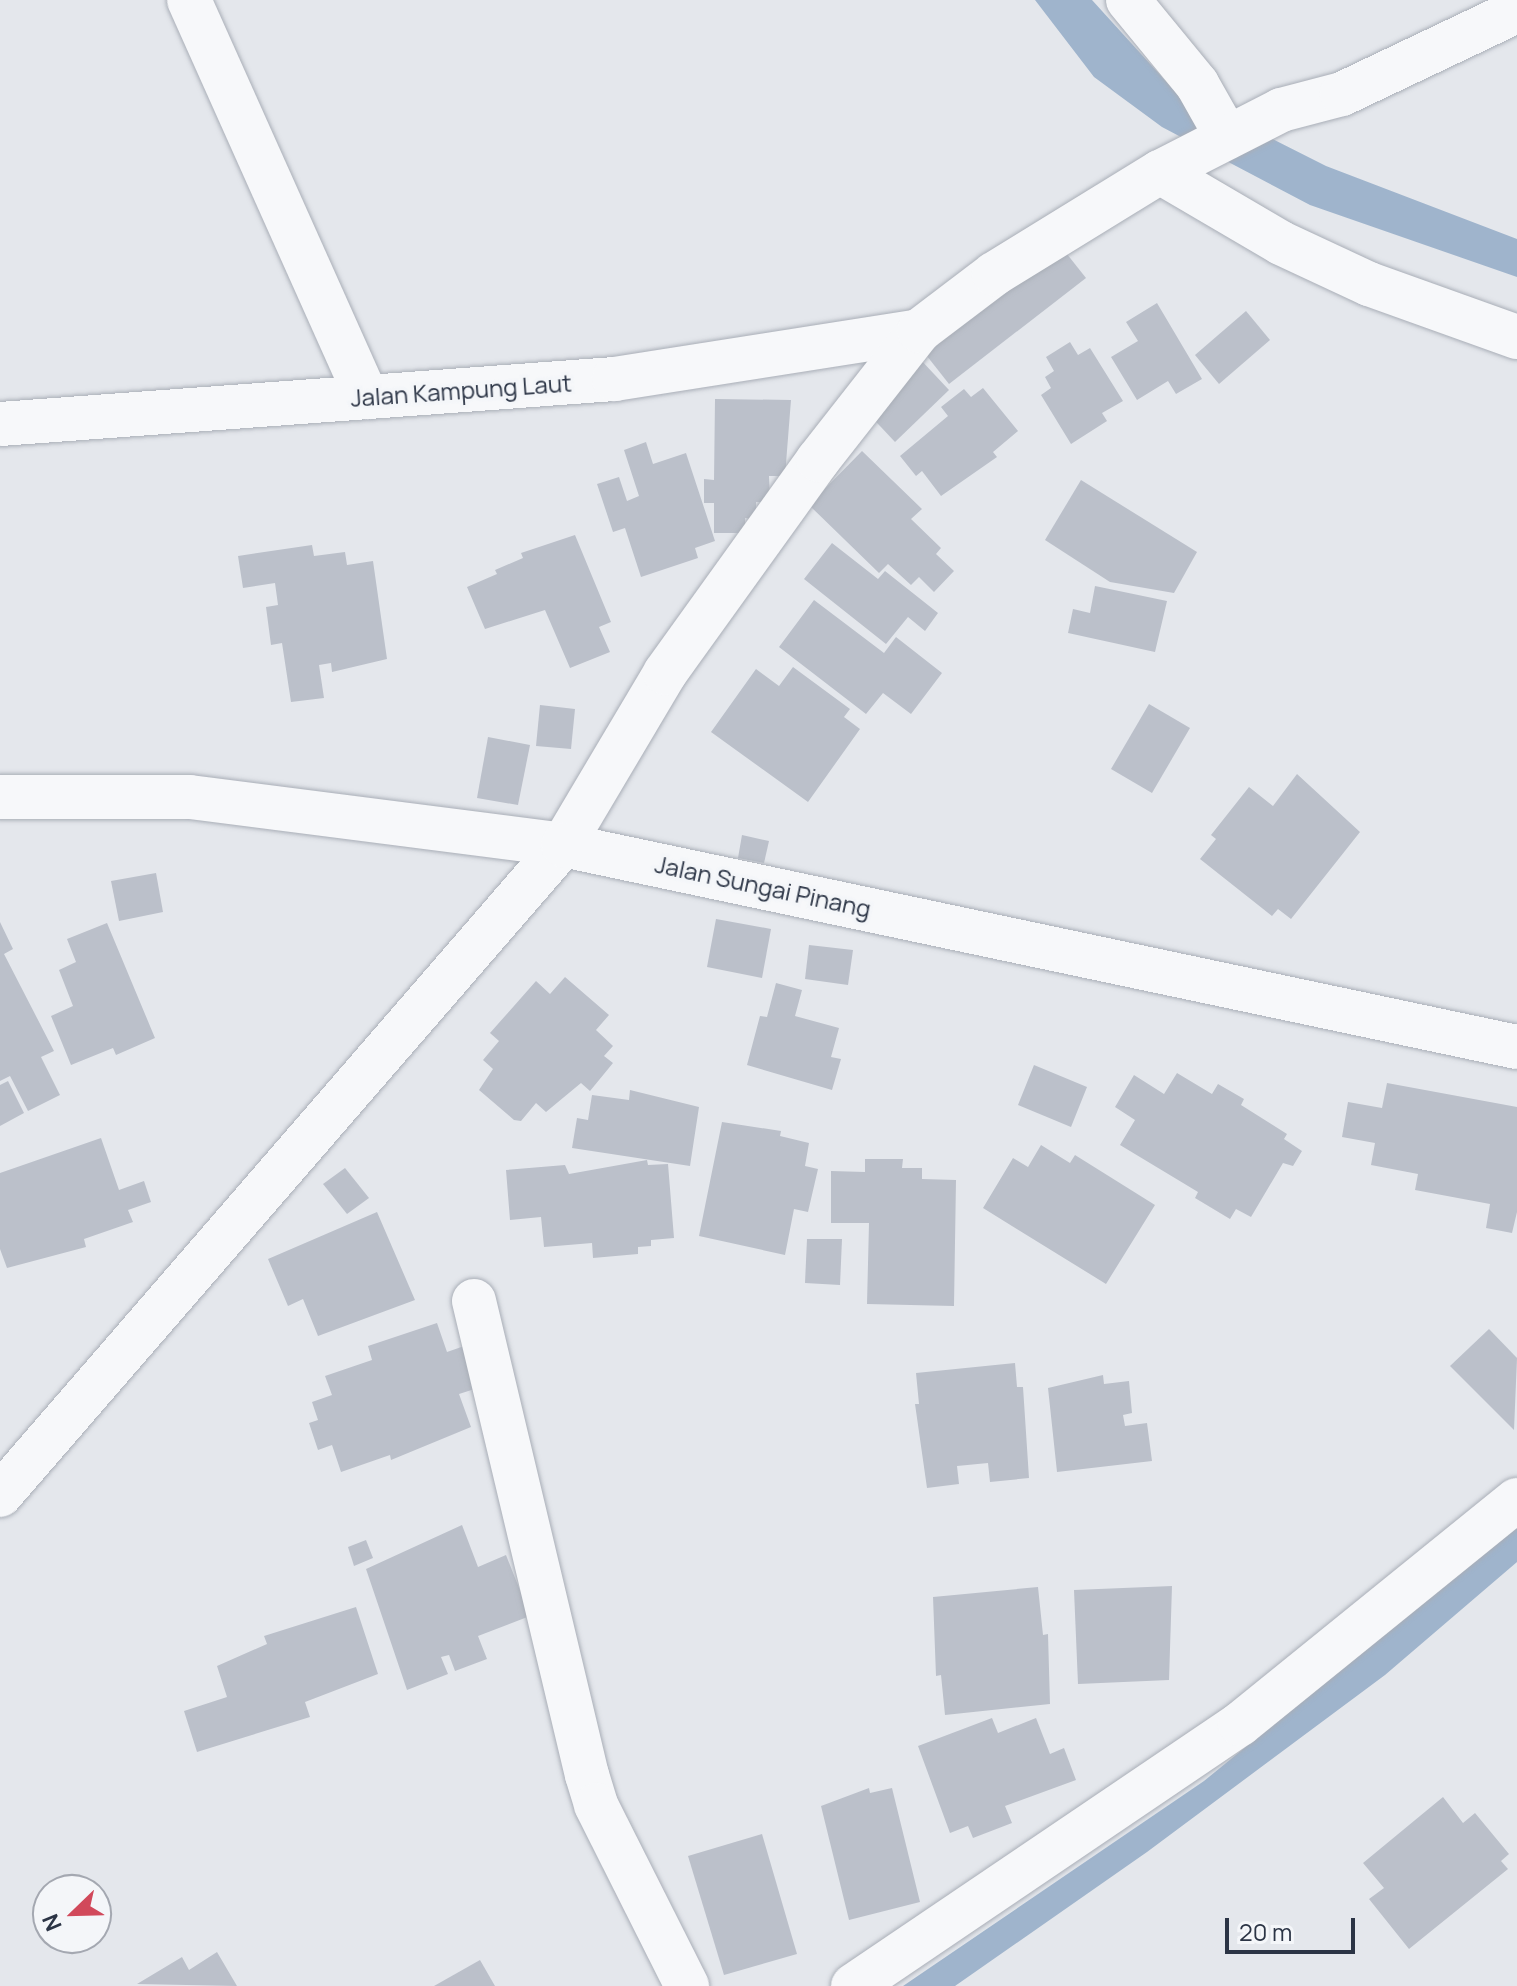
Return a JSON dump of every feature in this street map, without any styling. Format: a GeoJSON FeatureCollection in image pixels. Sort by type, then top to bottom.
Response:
{"type":"FeatureCollection","features":[{"type":"Feature","properties":{"kind":"street"},"geometry":{"type":"LineString","coordinates":[[189,0],[367,397]]}},
{"type":"Feature","properties":{"kind":"street"},"geometry":{"type":"LineString","coordinates":[[1128,0],[1197,84],[1223,139]]}},
{"type":"Feature","properties":{"kind":"street"},"geometry":{"type":"LineString","coordinates":[[0,1495],[563,845],[665,673],[818,460],[919,331],[994,274],[1168,168],[1281,110],[1342,94],[1517,11]]}},
{"type":"Feature","properties":{"kind":"street"},"geometry":{"type":"LineString","coordinates":[[1168,168],[1281,243],[1369,284],[1517,337]]}},
{"type":"Feature","properties":{"kind":"street","name":"Jalan Kampung Laut"},"geometry":{"type":"LineString","coordinates":[[0,424],[614,379],[919,331]]}},
{"type":"Feature","properties":{"kind":"street","name":"Jalan Sungai Pinang"},"geometry":{"type":"LineString","coordinates":[[0,797],[190,797],[563,845],[1517,1047]]}},
{"type":"Feature","properties":{"kind":"street"},"geometry":{"type":"LineString","coordinates":[[474,1301],[596,1805],[687,1986]]}},
{"type":"Feature","properties":{"kind":"street"},"geometry":{"type":"LineString","coordinates":[[853,1986],[1240,1724],[1517,1500]]}},
{"type":"Feature","properties":{"kind":"water"},"geometry":{"type":"Polygon","coordinates":[[[1035,0],[1092,0],[1172,88],[1326,166],[1517,239],[1517,277],[1310,205],[1162,127],[1094,77],[1035,0]]]}},
{"type":"Feature","properties":{"kind":"water"},"geometry":{"type":"Polygon","coordinates":[[[1517,1526],[1517,1562],[1385,1675],[1147,1852],[955,1986],[903,1986],[1204,1781],[1517,1526]]]}},
{"type":"Feature","properties":{"kind":"building"},"geometry":{"type":"Polygon","coordinates":[[[1059,244],[1086,278],[949,384],[923,351],[1059,244]]]}},
{"type":"Feature","properties":{"kind":"building"},"geometry":{"type":"Polygon","coordinates":[[[1157,303],[1202,379],[1176,394],[1168,381],[1137,400],[1111,357],[1138,341],[1126,322],[1157,303]]]}},
{"type":"Feature","properties":{"kind":"building"},"geometry":{"type":"Polygon","coordinates":[[[1246,311],[1270,340],[1219,384],[1195,355],[1246,311]]]}},
{"type":"Feature","properties":{"kind":"building"},"geometry":{"type":"Polygon","coordinates":[[[1070,342],[1078,355],[1090,348],[1123,401],[1102,413],[1107,421],[1071,444],[1041,395],[1051,388],[1045,377],[1054,371],[1046,357],[1070,342]]]}},
{"type":"Feature","properties":{"kind":"building"},"geometry":{"type":"Polygon","coordinates":[[[919,358],[949,390],[895,442],[864,409],[919,358]]]}},
{"type":"Feature","properties":{"kind":"building"},"geometry":{"type":"Polygon","coordinates":[[[983,388],[1018,431],[993,452],[997,457],[941,496],[922,471],[916,476],[900,456],[948,416],[941,407],[964,389],[971,397],[983,388]]]}},
{"type":"Feature","properties":{"kind":"building"},"geometry":{"type":"Polygon","coordinates":[[[715,399],[791,400],[785,476],[769,476],[770,502],[756,502],[756,519],[745,518],[745,533],[714,533],[714,503],[704,503],[704,479],[714,480],[715,399]]]}},
{"type":"Feature","properties":{"kind":"building"},"geometry":{"type":"Polygon","coordinates":[[[646,442],[653,464],[686,453],[715,541],[695,548],[698,558],[641,577],[625,528],[613,532],[597,484],[619,477],[627,501],[639,496],[624,450],[646,442]]]}},
{"type":"Feature","properties":{"kind":"building"},"geometry":{"type":"Polygon","coordinates":[[[862,451],[922,509],[911,519],[941,548],[936,554],[954,571],[934,592],[919,577],[911,585],[888,564],[879,573],[809,505],[862,451]]]}},
{"type":"Feature","properties":{"kind":"building"},"geometry":{"type":"Polygon","coordinates":[[[1081,480],[1197,552],[1174,593],[1110,582],[1045,540],[1081,480]]]}},
{"type":"Feature","properties":{"kind":"building"},"geometry":{"type":"Polygon","coordinates":[[[575,535],[611,622],[599,627],[610,652],[570,668],[545,610],[485,629],[467,587],[523,558],[521,553],[575,535]]]}},
{"type":"Feature","properties":{"kind":"building"},"geometry":{"type":"Polygon","coordinates":[[[832,543],[878,579],[885,571],[938,613],[925,631],[908,617],[886,644],[804,579],[832,543]]]}},
{"type":"Feature","properties":{"kind":"building"},"geometry":{"type":"Polygon","coordinates":[[[312,545],[314,556],[345,552],[347,565],[373,561],[387,659],[332,672],[331,663],[319,665],[324,698],[291,702],[282,643],[271,645],[266,607],[278,605],[275,583],[243,588],[238,556],[312,545]]]}},
{"type":"Feature","properties":{"kind":"building"},"geometry":{"type":"Polygon","coordinates":[[[1095,586],[1167,601],[1155,652],[1068,633],[1073,609],[1090,613],[1095,586]]]}},
{"type":"Feature","properties":{"kind":"building"},"geometry":{"type":"Polygon","coordinates":[[[814,600],[884,653],[896,637],[942,673],[911,714],[883,693],[866,714],[779,647],[814,600]]]}},
{"type":"Feature","properties":{"kind":"building"},"geometry":{"type":"Polygon","coordinates":[[[793,667],[850,709],[844,717],[860,729],[808,802],[711,732],[756,669],[779,686],[793,667]]]}},
{"type":"Feature","properties":{"kind":"building"},"geometry":{"type":"Polygon","coordinates":[[[1149,704],[1190,728],[1152,793],[1111,769],[1149,704]]]}},
{"type":"Feature","properties":{"kind":"building"},"geometry":{"type":"Polygon","coordinates":[[[540,705],[575,709],[571,749],[536,746],[540,705]]]}},
{"type":"Feature","properties":{"kind":"building"},"geometry":{"type":"Polygon","coordinates":[[[488,737],[530,745],[518,805],[477,798],[488,737]]]}},
{"type":"Feature","properties":{"kind":"building"},"geometry":{"type":"Polygon","coordinates":[[[1297,774],[1360,832],[1291,919],[1278,909],[1272,916],[1200,859],[1216,839],[1211,835],[1249,787],[1273,806],[1297,774]]]}},
{"type":"Feature","properties":{"kind":"building"},"geometry":{"type":"Polygon","coordinates":[[[742,835],[769,841],[764,863],[738,858],[742,835]]]}},
{"type":"Feature","properties":{"kind":"building"},"geometry":{"type":"Polygon","coordinates":[[[156,873],[163,912],[119,921],[111,881],[156,873]]]}},
{"type":"Feature","properties":{"kind":"building"},"geometry":{"type":"Polygon","coordinates":[[[716,919],[771,929],[762,978],[707,967],[716,919]]]}},
{"type":"Feature","properties":{"kind":"building"},"geometry":{"type":"Polygon","coordinates":[[[0,922],[13,949],[4,954],[54,1051],[41,1057],[60,1095],[28,1111],[10,1076],[0,1081],[0,922]]]}},
{"type":"Feature","properties":{"kind":"building"},"geometry":{"type":"Polygon","coordinates":[[[107,923],[155,1038],[116,1055],[113,1048],[71,1065],[51,1016],[73,1006],[59,970],[76,962],[67,939],[107,923]]]}},
{"type":"Feature","properties":{"kind":"building"},"geometry":{"type":"Polygon","coordinates":[[[809,945],[853,950],[848,985],[805,979],[809,945]]]}},
{"type":"Feature","properties":{"kind":"building"},"geometry":{"type":"Polygon","coordinates":[[[565,977],[609,1015],[596,1030],[613,1046],[604,1056],[613,1063],[590,1091],[581,1083],[546,1112],[536,1103],[521,1121],[514,1120],[479,1090],[493,1069],[483,1060],[499,1041],[490,1033],[536,981],[550,994],[565,977]]]}},
{"type":"Feature","properties":{"kind":"building"},"geometry":{"type":"Polygon","coordinates":[[[776,983],[802,990],[795,1016],[839,1028],[831,1057],[841,1059],[832,1090],[747,1065],[760,1016],[767,1017],[776,983]]]}},
{"type":"Feature","properties":{"kind":"building"},"geometry":{"type":"Polygon","coordinates":[[[1034,1065],[1087,1087],[1071,1127],[1018,1105],[1034,1065]]]}},
{"type":"Feature","properties":{"kind":"building"},"geometry":{"type":"Polygon","coordinates":[[[1177,1073],[1212,1094],[1218,1084],[1244,1099],[1241,1105],[1287,1134],[1284,1139],[1302,1151],[1293,1166],[1283,1163],[1251,1217],[1236,1209],[1230,1219],[1195,1198],[1198,1192],[1120,1145],[1135,1120],[1115,1107],[1134,1075],[1164,1094],[1177,1073]]]}},
{"type":"Feature","properties":{"kind":"building"},"geometry":{"type":"Polygon","coordinates":[[[8,1081],[24,1113],[0,1126],[0,1085],[8,1081]]]}},
{"type":"Feature","properties":{"kind":"building"},"geometry":{"type":"Polygon","coordinates":[[[1387,1083],[1517,1107],[1517,1212],[1512,1233],[1486,1228],[1490,1204],[1415,1190],[1418,1174],[1371,1165],[1375,1143],[1342,1137],[1348,1102],[1382,1108],[1387,1083]]]}},
{"type":"Feature","properties":{"kind":"building"},"geometry":{"type":"Polygon","coordinates":[[[630,1090],[699,1107],[690,1166],[572,1148],[577,1118],[588,1120],[592,1095],[629,1100],[630,1090]]]}},
{"type":"Feature","properties":{"kind":"building"},"geometry":{"type":"Polygon","coordinates":[[[722,1122],[781,1131],[780,1136],[809,1143],[805,1166],[818,1169],[808,1212],[794,1209],[785,1255],[699,1236],[722,1122]]]}},
{"type":"Feature","properties":{"kind":"building"},"geometry":{"type":"Polygon","coordinates":[[[101,1138],[119,1190],[144,1181],[151,1202],[128,1210],[133,1222],[84,1239],[86,1247],[7,1268],[0,1249],[0,1173],[101,1138]]]}},
{"type":"Feature","properties":{"kind":"building"},"geometry":{"type":"Polygon","coordinates":[[[1041,1145],[1070,1163],[1075,1155],[1155,1205],[1106,1284],[983,1208],[1013,1158],[1028,1167],[1041,1145]]]}},
{"type":"Feature","properties":{"kind":"building"},"geometry":{"type":"Polygon","coordinates":[[[865,1159],[903,1159],[902,1168],[922,1168],[922,1179],[956,1180],[954,1306],[867,1304],[869,1223],[831,1223],[831,1171],[865,1172],[865,1159]]]}},
{"type":"Feature","properties":{"kind":"building"},"geometry":{"type":"Polygon","coordinates":[[[647,1160],[648,1165],[668,1164],[674,1238],[651,1240],[651,1246],[638,1247],[638,1254],[593,1258],[592,1243],[544,1247],[541,1217],[510,1220],[506,1170],[565,1165],[569,1174],[647,1160]]]}},
{"type":"Feature","properties":{"kind":"building"},"geometry":{"type":"Polygon","coordinates":[[[345,1168],[369,1198],[347,1214],[323,1184],[345,1168]]]}},
{"type":"Feature","properties":{"kind":"building"},"geometry":{"type":"Polygon","coordinates":[[[377,1212],[415,1300],[318,1336],[303,1299],[288,1306],[268,1259],[377,1212]]]}},
{"type":"Feature","properties":{"kind":"building"},"geometry":{"type":"Polygon","coordinates":[[[807,1239],[842,1239],[840,1285],[805,1283],[807,1239]]]}},
{"type":"Feature","properties":{"kind":"building"},"geometry":{"type":"Polygon","coordinates":[[[437,1323],[447,1352],[470,1344],[484,1386],[459,1394],[471,1427],[391,1460],[390,1455],[341,1472],[332,1445],[318,1450],[309,1423],[318,1420],[312,1402],[332,1395],[325,1376],[372,1360],[368,1346],[437,1323]]]}},
{"type":"Feature","properties":{"kind":"building"},"geometry":{"type":"Polygon","coordinates":[[[1489,1329],[1517,1358],[1514,1430],[1450,1366],[1489,1329]]]}},
{"type":"Feature","properties":{"kind":"building"},"geometry":{"type":"Polygon","coordinates":[[[1015,1363],[1017,1387],[1023,1387],[1029,1478],[990,1482],[988,1463],[957,1466],[959,1484],[927,1488],[915,1404],[919,1404],[916,1373],[1015,1363]]]}},
{"type":"Feature","properties":{"kind":"building"},"geometry":{"type":"Polygon","coordinates":[[[1103,1375],[1104,1384],[1129,1381],[1132,1413],[1123,1415],[1125,1426],[1147,1423],[1152,1461],[1057,1472],[1048,1388],[1103,1375]]]}},
{"type":"Feature","properties":{"kind":"building"},"geometry":{"type":"Polygon","coordinates":[[[462,1525],[478,1567],[506,1555],[530,1616],[478,1636],[487,1659],[455,1671],[449,1655],[441,1657],[448,1674],[407,1690],[366,1569],[462,1525]]]}},
{"type":"Feature","properties":{"kind":"building"},"geometry":{"type":"Polygon","coordinates":[[[366,1540],[373,1558],[354,1566],[348,1547],[366,1540]]]}},
{"type":"Feature","properties":{"kind":"building"},"geometry":{"type":"Polygon","coordinates":[[[1172,1586],[1169,1680],[1078,1684],[1074,1590],[1172,1586]]]}},
{"type":"Feature","properties":{"kind":"building"},"geometry":{"type":"Polygon","coordinates":[[[1038,1587],[1043,1635],[1048,1634],[1050,1704],[945,1715],[941,1675],[936,1676],[933,1597],[1038,1587]]]}},
{"type":"Feature","properties":{"kind":"building"},"geometry":{"type":"Polygon","coordinates":[[[356,1607],[378,1674],[305,1702],[310,1717],[197,1752],[184,1711],[227,1697],[217,1666],[267,1644],[264,1636],[356,1607]]]}},
{"type":"Feature","properties":{"kind":"building"},"geometry":{"type":"Polygon","coordinates":[[[992,1718],[998,1733],[1036,1718],[1050,1754],[1064,1748],[1076,1780],[1005,1806],[1012,1823],[973,1838],[968,1826],[950,1833],[918,1746],[992,1718]]]}},
{"type":"Feature","properties":{"kind":"building"},"geometry":{"type":"Polygon","coordinates":[[[869,1788],[870,1793],[892,1788],[920,1902],[849,1920],[821,1806],[869,1788]]]}},
{"type":"Feature","properties":{"kind":"building"},"geometry":{"type":"Polygon","coordinates":[[[1443,1797],[1463,1823],[1475,1813],[1509,1854],[1501,1861],[1508,1869],[1409,1949],[1369,1899],[1384,1888],[1363,1863],[1443,1797]]]}},
{"type":"Feature","properties":{"kind":"building"},"geometry":{"type":"Polygon","coordinates":[[[762,1834],[797,1954],[724,1975],[688,1856],[762,1834]]]}},
{"type":"Feature","properties":{"kind":"building"},"geometry":{"type":"Polygon","coordinates":[[[217,1952],[237,1986],[137,1984],[182,1957],[189,1970],[217,1952]]]}},
{"type":"Feature","properties":{"kind":"building"},"geometry":{"type":"Polygon","coordinates":[[[480,1960],[495,1986],[434,1986],[480,1960]]]}}]}
